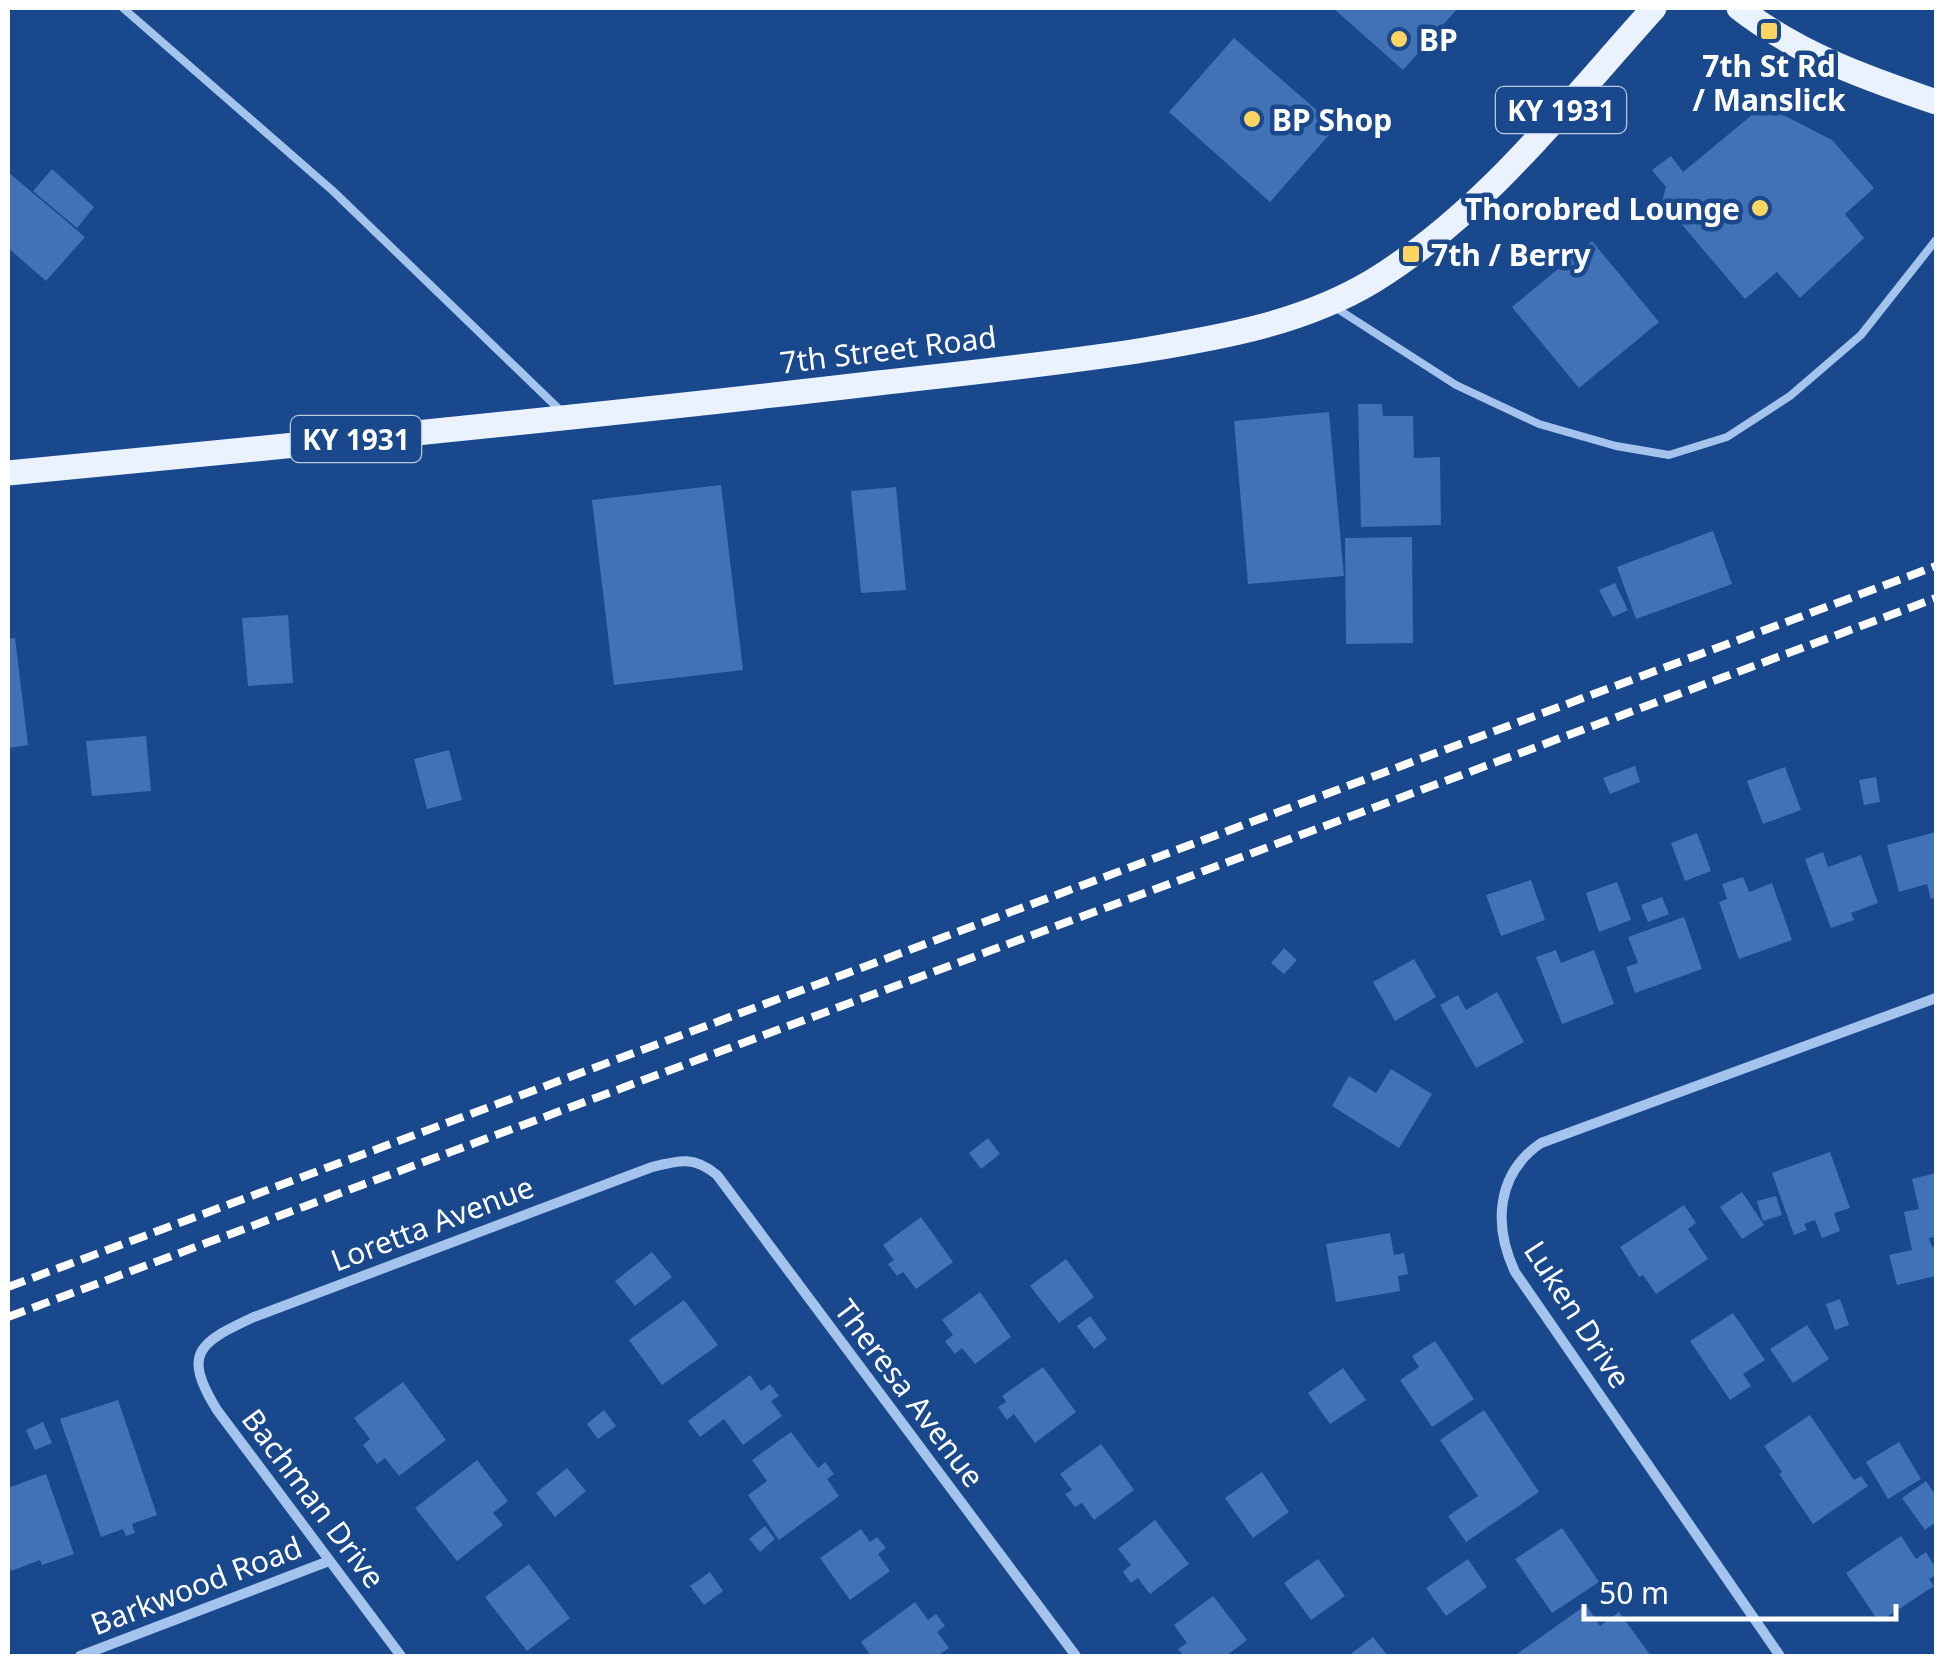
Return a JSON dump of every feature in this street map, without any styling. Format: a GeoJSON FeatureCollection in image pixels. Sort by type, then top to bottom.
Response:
{"type":"FeatureCollection","features":[{"type":"Feature","properties":{"kind":"main road","name":"7th Street Road"},"geometry":{"type":"LineString","coordinates":[[8,474],[569,418],[1074,360],[1229,336],[1330,303],[1372,281],[1457,217],[1522,153],[1654,8]]}},
{"type":"Feature","properties":{"kind":"main road"},"geometry":{"type":"LineString","coordinates":[[1739,8],[1769,30],[1845,70],[1936,102]]}},
{"type":"Feature","properties":{"kind":"street","name":"Luken Drive"},"geometry":{"type":"LineString","coordinates":[[1780,1656],[1514,1272],[1504,1250],[1501,1205],[1510,1174],[1524,1154],[1541,1143],[1936,998]]}},
{"type":"Feature","properties":{"kind":"street","name":"Loretta Avenue"},"geometry":{"type":"LineString","coordinates":[[198,1364],[202,1350],[213,1340],[254,1317],[652,1167],[676,1161],[702,1162]]}},
{"type":"Feature","properties":{"kind":"street","name":"Theresa Avenue"},"geometry":{"type":"LineString","coordinates":[[702,1162],[717,1175],[1076,1656]]}},
{"type":"Feature","properties":{"kind":"street","name":"Bachman Drive"},"geometry":{"type":"LineString","coordinates":[[198,1364],[198,1380],[217,1410],[401,1656]]}},
{"type":"Feature","properties":{"kind":"street","name":"Barkwood Road"},"geometry":{"type":"LineString","coordinates":[[80,1656],[330,1561]]}},
{"type":"Feature","properties":{"kind":"lane"},"geometry":{"type":"LineString","coordinates":[[122,8],[333,190],[569,418]]}},
{"type":"Feature","properties":{"kind":"lane"},"geometry":{"type":"LineString","coordinates":[[1330,303],[1456,385],[1538,424],[1616,446],[1669,454],[1727,437],[1790,396],[1862,335],[1936,240]]}},
{"type":"Feature","properties":{"kind":"building","name":"BP"},"geometry":{"type":"Polygon","coordinates":[[[1333,8],[1458,8],[1403,70],[1333,8]]]}},
{"type":"Feature","properties":{"kind":"building","name":"BP Shop"},"geometry":{"type":"Polygon","coordinates":[[[1234,38],[1336,127],[1270,202],[1169,112],[1234,38]]]}},
{"type":"Feature","properties":{"kind":"building","name":"Thorobred Lounge"},"geometry":{"type":"Polygon","coordinates":[[[1764,105],[1832,140],[1874,188],[1845,214],[1864,238],[1800,298],[1777,272],[1745,299],[1662,201],[1666,187],[1652,170],[1671,156],[1683,172],[1764,105]]]}},
{"type":"Feature","properties":{"kind":"building"},"geometry":{"type":"Polygon","coordinates":[[[52,169],[94,207],[77,228],[33,191],[52,169]]]}},
{"type":"Feature","properties":{"kind":"building"},"geometry":{"type":"Polygon","coordinates":[[[8,172],[85,237],[46,281],[8,248],[8,172]]]}},
{"type":"Feature","properties":{"kind":"building"},"geometry":{"type":"Polygon","coordinates":[[[1592,241],[1659,322],[1579,388],[1512,307],[1592,241]]]}},
{"type":"Feature","properties":{"kind":"building"},"geometry":{"type":"Polygon","coordinates":[[[1358,404],[1382,404],[1383,416],[1413,416],[1414,458],[1440,457],[1441,525],[1361,527],[1358,404]]]}},
{"type":"Feature","properties":{"kind":"building"},"geometry":{"type":"Polygon","coordinates":[[[1329,412],[1344,576],[1248,584],[1234,421],[1329,412]]]}},
{"type":"Feature","properties":{"kind":"building"},"geometry":{"type":"Polygon","coordinates":[[[721,485],[743,670],[614,685],[592,500],[721,485]]]}},
{"type":"Feature","properties":{"kind":"building"},"geometry":{"type":"Polygon","coordinates":[[[896,487],[906,590],[861,593],[851,491],[896,487]]]}},
{"type":"Feature","properties":{"kind":"building"},"geometry":{"type":"Polygon","coordinates":[[[1713,531],[1732,584],[1636,619],[1617,567],[1713,531]]]}},
{"type":"Feature","properties":{"kind":"building"},"geometry":{"type":"Polygon","coordinates":[[[1412,537],[1413,643],[1346,644],[1345,538],[1412,537]]]}},
{"type":"Feature","properties":{"kind":"building"},"geometry":{"type":"Polygon","coordinates":[[[1615,583],[1628,610],[1613,617],[1599,590],[1615,583]]]}},
{"type":"Feature","properties":{"kind":"building"},"geometry":{"type":"Polygon","coordinates":[[[288,615],[293,683],[248,686],[242,618],[288,615]]]}},
{"type":"Feature","properties":{"kind":"building"},"geometry":{"type":"Polygon","coordinates":[[[15,638],[28,745],[8,748],[8,639],[15,638]]]}},
{"type":"Feature","properties":{"kind":"building"},"geometry":{"type":"Polygon","coordinates":[[[146,736],[151,791],[92,796],[86,741],[146,736]]]}},
{"type":"Feature","properties":{"kind":"building"},"geometry":{"type":"Polygon","coordinates":[[[449,750],[462,800],[427,809],[414,759],[449,750]]]}},
{"type":"Feature","properties":{"kind":"building"},"geometry":{"type":"Polygon","coordinates":[[[1635,766],[1640,782],[1610,794],[1603,778],[1635,766]]]}},
{"type":"Feature","properties":{"kind":"building"},"geometry":{"type":"Polygon","coordinates":[[[1785,767],[1801,810],[1763,824],[1747,781],[1785,767]]]}},
{"type":"Feature","properties":{"kind":"building"},"geometry":{"type":"Polygon","coordinates":[[[1876,777],[1880,802],[1864,805],[1859,780],[1876,777]]]}},
{"type":"Feature","properties":{"kind":"building"},"geometry":{"type":"Polygon","coordinates":[[[1936,832],[1936,898],[1931,899],[1927,884],[1899,892],[1887,845],[1936,832]]]}},
{"type":"Feature","properties":{"kind":"building"},"geometry":{"type":"Polygon","coordinates":[[[1697,833],[1711,871],[1685,881],[1671,843],[1697,833]]]}},
{"type":"Feature","properties":{"kind":"building"},"geometry":{"type":"Polygon","coordinates":[[[1823,852],[1828,867],[1861,855],[1878,903],[1851,913],[1854,920],[1831,928],[1805,859],[1823,852]]]}},
{"type":"Feature","properties":{"kind":"building"},"geometry":{"type":"Polygon","coordinates":[[[1743,877],[1749,892],[1772,883],[1792,940],[1739,959],[1719,902],[1727,899],[1722,884],[1743,877]]]}},
{"type":"Feature","properties":{"kind":"building"},"geometry":{"type":"Polygon","coordinates":[[[1531,880],[1545,920],[1501,936],[1486,895],[1531,880]]]}},
{"type":"Feature","properties":{"kind":"building"},"geometry":{"type":"Polygon","coordinates":[[[1617,882],[1631,920],[1599,932],[1586,893],[1617,882]]]}},
{"type":"Feature","properties":{"kind":"building"},"geometry":{"type":"Polygon","coordinates":[[[1662,897],[1669,914],[1648,922],[1641,905],[1662,897]]]}},
{"type":"Feature","properties":{"kind":"building"},"geometry":{"type":"Polygon","coordinates":[[[1684,917],[1702,969],[1635,993],[1626,967],[1638,963],[1628,937],[1684,917]]]}},
{"type":"Feature","properties":{"kind":"building"},"geometry":{"type":"Polygon","coordinates":[[[1284,948],[1297,960],[1284,974],[1271,963],[1284,948]]]}},
{"type":"Feature","properties":{"kind":"building"},"geometry":{"type":"Polygon","coordinates":[[[1556,950],[1561,963],[1594,950],[1614,1004],[1562,1024],[1536,957],[1556,950]]]}},
{"type":"Feature","properties":{"kind":"building"},"geometry":{"type":"Polygon","coordinates":[[[1414,959],[1436,997],[1395,1021],[1373,982],[1414,959]]]}},
{"type":"Feature","properties":{"kind":"building"},"geometry":{"type":"Polygon","coordinates":[[[1497,992],[1524,1042],[1476,1068],[1440,1005],[1458,995],[1466,1010],[1497,992]]]}},
{"type":"Feature","properties":{"kind":"building"},"geometry":{"type":"Polygon","coordinates":[[[1391,1069],[1432,1094],[1399,1148],[1332,1106],[1349,1076],[1376,1093],[1391,1069]]]}},
{"type":"Feature","properties":{"kind":"building"},"geometry":{"type":"Polygon","coordinates":[[[988,1138],[1000,1154],[981,1169],[969,1153],[988,1138]]]}},
{"type":"Feature","properties":{"kind":"building"},"geometry":{"type":"Polygon","coordinates":[[[1830,1152],[1850,1208],[1834,1213],[1840,1231],[1822,1238],[1815,1220],[1804,1224],[1807,1230],[1794,1235],[1772,1173],[1830,1152]]]}},
{"type":"Feature","properties":{"kind":"building"},"geometry":{"type":"Polygon","coordinates":[[[1936,1173],[1936,1237],[1929,1238],[1932,1247],[1936,1246],[1936,1276],[1897,1285],[1889,1255],[1912,1250],[1904,1212],[1919,1209],[1912,1179],[1936,1173]]]}},
{"type":"Feature","properties":{"kind":"building"},"geometry":{"type":"Polygon","coordinates":[[[1742,1192],[1764,1225],[1742,1239],[1720,1207],[1742,1192]]]}},
{"type":"Feature","properties":{"kind":"building"},"geometry":{"type":"Polygon","coordinates":[[[1776,1196],[1782,1215],[1763,1221],[1757,1201],[1776,1196]]]}},
{"type":"Feature","properties":{"kind":"building"},"geometry":{"type":"Polygon","coordinates":[[[1684,1205],[1696,1223],[1688,1229],[1708,1259],[1656,1294],[1643,1275],[1639,1277],[1620,1247],[1684,1205]]]}},
{"type":"Feature","properties":{"kind":"building"},"geometry":{"type":"Polygon","coordinates":[[[921,1217],[953,1262],[916,1289],[903,1272],[897,1276],[888,1264],[894,1260],[883,1245],[921,1217]]]}},
{"type":"Feature","properties":{"kind":"building"},"geometry":{"type":"Polygon","coordinates":[[[1390,1233],[1394,1255],[1404,1253],[1408,1274],[1398,1276],[1400,1291],[1336,1302],[1326,1244],[1390,1233]]]}},
{"type":"Feature","properties":{"kind":"building"},"geometry":{"type":"Polygon","coordinates":[[[652,1252],[672,1277],[635,1306],[615,1281],[652,1252]]]}},
{"type":"Feature","properties":{"kind":"building"},"geometry":{"type":"Polygon","coordinates":[[[1066,1259],[1094,1297],[1059,1323],[1030,1286],[1066,1259]]]}},
{"type":"Feature","properties":{"kind":"building"},"geometry":{"type":"Polygon","coordinates":[[[980,1292],[1011,1337],[975,1364],[962,1348],[955,1354],[945,1341],[953,1335],[942,1320],[980,1292]]]}},
{"type":"Feature","properties":{"kind":"building"},"geometry":{"type":"Polygon","coordinates":[[[1840,1299],[1849,1325],[1835,1330],[1826,1304],[1840,1299]]]}},
{"type":"Feature","properties":{"kind":"building"},"geometry":{"type":"Polygon","coordinates":[[[684,1300],[718,1345],[662,1385],[629,1340],[684,1300]]]}},
{"type":"Feature","properties":{"kind":"building"},"geometry":{"type":"Polygon","coordinates":[[[1733,1313],[1765,1360],[1743,1374],[1751,1386],[1730,1400],[1690,1341],[1733,1313]]]}},
{"type":"Feature","properties":{"kind":"building"},"geometry":{"type":"Polygon","coordinates":[[[1090,1316],[1107,1339],[1094,1349],[1077,1326],[1090,1316]]]}},
{"type":"Feature","properties":{"kind":"building"},"geometry":{"type":"Polygon","coordinates":[[[1807,1325],[1829,1359],[1793,1383],[1770,1349],[1807,1325]]]}},
{"type":"Feature","properties":{"kind":"building"},"geometry":{"type":"Polygon","coordinates":[[[1435,1341],[1474,1399],[1432,1427],[1400,1380],[1419,1367],[1412,1356],[1435,1341]]]}},
{"type":"Feature","properties":{"kind":"building"},"geometry":{"type":"Polygon","coordinates":[[[1043,1367],[1076,1412],[1035,1443],[1014,1414],[1007,1420],[998,1407],[1006,1402],[1002,1396],[1043,1367]]]}},
{"type":"Feature","properties":{"kind":"building"},"geometry":{"type":"Polygon","coordinates":[[[1343,1368],[1366,1400],[1330,1424],[1308,1393],[1343,1368]]]}},
{"type":"Feature","properties":{"kind":"building"},"geometry":{"type":"Polygon","coordinates":[[[750,1375],[761,1391],[770,1384],[779,1396],[771,1401],[782,1416],[743,1445],[724,1419],[700,1437],[688,1421],[750,1375]]]}},
{"type":"Feature","properties":{"kind":"building"},"geometry":{"type":"Polygon","coordinates":[[[403,1382],[446,1440],[399,1476],[385,1458],[377,1464],[363,1445],[370,1439],[354,1418],[403,1382]]]}},
{"type":"Feature","properties":{"kind":"building"},"geometry":{"type":"Polygon","coordinates":[[[118,1400],[157,1515],[132,1524],[135,1533],[126,1536],[123,1529],[101,1537],[60,1419],[118,1400]]]}},
{"type":"Feature","properties":{"kind":"building"},"geometry":{"type":"Polygon","coordinates":[[[604,1410],[616,1426],[598,1439],[587,1424],[604,1410]]]}},
{"type":"Feature","properties":{"kind":"building"},"geometry":{"type":"Polygon","coordinates":[[[1484,1410],[1539,1492],[1466,1542],[1448,1516],[1478,1496],[1440,1440],[1484,1410]]]}},
{"type":"Feature","properties":{"kind":"building"},"geometry":{"type":"Polygon","coordinates":[[[1810,1415],[1854,1480],[1861,1476],[1868,1486],[1813,1524],[1764,1446],[1810,1415]]]}},
{"type":"Feature","properties":{"kind":"building"},"geometry":{"type":"Polygon","coordinates":[[[43,1422],[52,1443],[35,1450],[26,1430],[43,1422]]]}},
{"type":"Feature","properties":{"kind":"building"},"geometry":{"type":"Polygon","coordinates":[[[791,1432],[818,1468],[825,1462],[834,1474],[827,1479],[839,1496],[779,1540],[748,1495],[767,1481],[752,1460],[791,1432]]]}},
{"type":"Feature","properties":{"kind":"building"},"geometry":{"type":"Polygon","coordinates":[[[1899,1442],[1921,1479],[1888,1499],[1866,1462],[1899,1442]]]}},
{"type":"Feature","properties":{"kind":"building"},"geometry":{"type":"Polygon","coordinates":[[[1101,1444],[1134,1490],[1094,1520],[1082,1503],[1075,1507],[1065,1494],[1072,1490],[1060,1474],[1101,1444]]]}},
{"type":"Feature","properties":{"kind":"building"},"geometry":{"type":"Polygon","coordinates":[[[477,1460],[508,1501],[493,1513],[503,1525],[457,1561],[415,1508],[477,1460]]]}},
{"type":"Feature","properties":{"kind":"building"},"geometry":{"type":"Polygon","coordinates":[[[567,1468],[586,1491],[555,1517],[536,1493],[567,1468]]]}},
{"type":"Feature","properties":{"kind":"building"},"geometry":{"type":"Polygon","coordinates":[[[1262,1472],[1289,1512],[1253,1538],[1225,1498],[1262,1472]]]}},
{"type":"Feature","properties":{"kind":"building"},"geometry":{"type":"Polygon","coordinates":[[[46,1474],[74,1554],[42,1565],[40,1560],[11,1571],[8,1488],[46,1474]]]}},
{"type":"Feature","properties":{"kind":"building"},"geometry":{"type":"Polygon","coordinates":[[[1926,1481],[1936,1496],[1936,1522],[1925,1530],[1902,1498],[1926,1481]]]}},
{"type":"Feature","properties":{"kind":"building"},"geometry":{"type":"Polygon","coordinates":[[[1155,1520],[1189,1564],[1150,1594],[1138,1578],[1131,1583],[1123,1572],[1131,1565],[1118,1549],[1155,1520]]]}},
{"type":"Feature","properties":{"kind":"building"},"geometry":{"type":"Polygon","coordinates":[[[765,1526],[775,1539],[760,1552],[749,1539],[765,1526]]]}},
{"type":"Feature","properties":{"kind":"building"},"geometry":{"type":"Polygon","coordinates":[[[1562,1528],[1599,1582],[1552,1613],[1515,1559],[1562,1528]]]}},
{"type":"Feature","properties":{"kind":"building"},"geometry":{"type":"Polygon","coordinates":[[[861,1529],[870,1542],[877,1537],[886,1548],[878,1554],[890,1571],[850,1600],[820,1558],[861,1529]]]}},
{"type":"Feature","properties":{"kind":"building"},"geometry":{"type":"Polygon","coordinates":[[[1901,1536],[1916,1559],[1926,1552],[1936,1569],[1936,1575],[1929,1579],[1934,1586],[1879,1622],[1846,1573],[1901,1536]]]}},
{"type":"Feature","properties":{"kind":"building"},"geometry":{"type":"Polygon","coordinates":[[[1318,1559],[1345,1596],[1311,1620],[1284,1583],[1318,1559]]]}},
{"type":"Feature","properties":{"kind":"building"},"geometry":{"type":"Polygon","coordinates":[[[1468,1559],[1487,1587],[1446,1616],[1426,1588],[1468,1559]]]}},
{"type":"Feature","properties":{"kind":"building"},"geometry":{"type":"Polygon","coordinates":[[[529,1564],[570,1618],[527,1651],[485,1597],[529,1564]]]}},
{"type":"Feature","properties":{"kind":"building"},"geometry":{"type":"Polygon","coordinates":[[[710,1572],[723,1591],[704,1605],[690,1586],[710,1572]]]}},
{"type":"Feature","properties":{"kind":"building"},"geometry":{"type":"Polygon","coordinates":[[[1213,1596],[1247,1640],[1226,1656],[1184,1656],[1178,1649],[1187,1643],[1174,1625],[1213,1596]]]}},
{"type":"Feature","properties":{"kind":"building"},"geometry":{"type":"Polygon","coordinates":[[[915,1602],[928,1620],[936,1614],[945,1626],[937,1632],[949,1648],[937,1656],[871,1656],[861,1642],[915,1602]]]}},
{"type":"Feature","properties":{"kind":"building"},"geometry":{"type":"Polygon","coordinates":[[[1586,1605],[1600,1626],[1619,1612],[1651,1656],[1514,1656],[1586,1605]]]}},
{"type":"Feature","properties":{"kind":"building"},"geometry":{"type":"Polygon","coordinates":[[[1373,1637],[1388,1656],[1348,1656],[1373,1637]]]}},
{"type":"Feature","properties":{"kind":"railway"},"geometry":{"type":"LineString","coordinates":[[8,1287],[1936,566]]}},
{"type":"Feature","properties":{"kind":"railway"},"geometry":{"type":"LineString","coordinates":[[8,1317],[1936,598]]}},
{"type":"Feature","properties":{"kind":"place","name":"7th St Rd / Manslick"},"geometry":{"type":"Point","coordinates":[1769,31]}},
{"type":"Feature","properties":{"kind":"place","name":"BP"},"geometry":{"type":"Point","coordinates":[1399,39]}},
{"type":"Feature","properties":{"kind":"place","name":"BP Shop"},"geometry":{"type":"Point","coordinates":[1252,119]}},
{"type":"Feature","properties":{"kind":"place","name":"Thorobred Lounge"},"geometry":{"type":"Point","coordinates":[1760,208]}},
{"type":"Feature","properties":{"kind":"place","name":"7th / Berry"},"geometry":{"type":"Point","coordinates":[1411,254]}}]}
